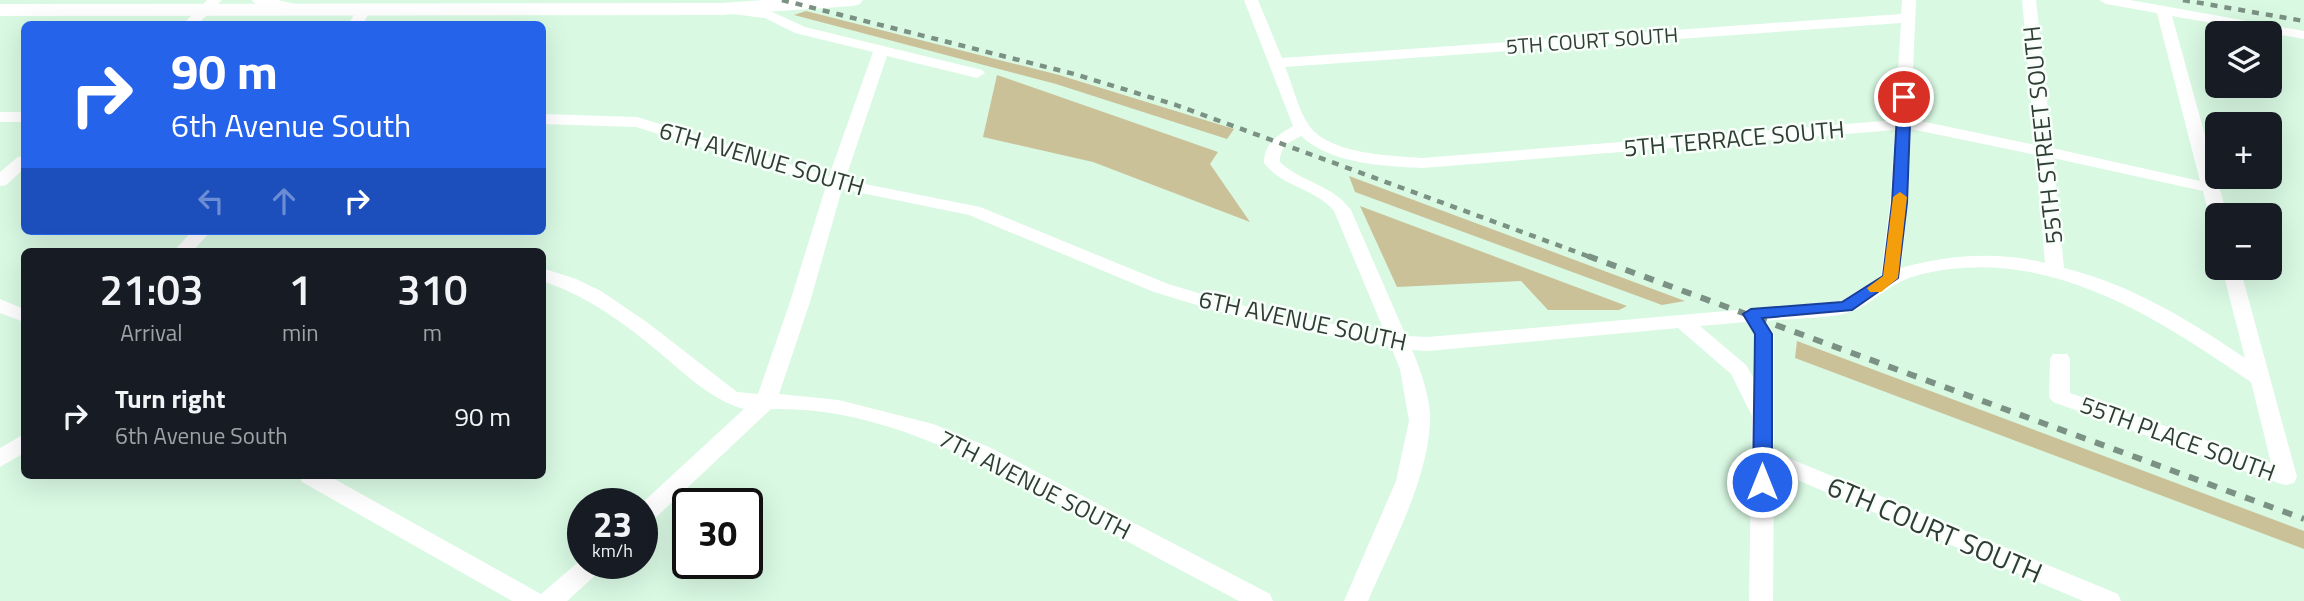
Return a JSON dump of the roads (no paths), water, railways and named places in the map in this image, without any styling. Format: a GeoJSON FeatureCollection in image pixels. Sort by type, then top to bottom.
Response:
{"type":"FeatureCollection","features":[{"type":"Feature","properties":{"kind":"street"},"geometry":{"type":"LineString","coordinates":[[259,0],[299,9]]}},
{"type":"Feature","properties":{"kind":"street"},"geometry":{"type":"LineString","coordinates":[[0,10],[212,4],[360,16],[722,9],[853,0]]}},
{"type":"Feature","properties":{"kind":"street"},"geometry":{"type":"LineString","coordinates":[[1251,0],[1302,128],[1280,141],[1272,151],[1272,163],[1285,174],[1327,193],[1338,204],[1410,369],[1420,421],[1408,481],[1356,601]]}},
{"type":"Feature","properties":{"kind":"street"},"geometry":{"type":"LineString","coordinates":[[1890,278],[1899,203],[1909,0]]}},
{"type":"Feature","properties":{"kind":"street","name":"55TH STREET SOUTH"},"geometry":{"type":"LineString","coordinates":[[2029,0],[2055,271]]}},
{"type":"Feature","properties":{"kind":"street"},"geometry":{"type":"LineString","coordinates":[[2106,0],[2304,35]]}},
{"type":"Feature","properties":{"kind":"street"},"geometry":{"type":"LineString","coordinates":[[193,21],[212,4]]}},
{"type":"Feature","properties":{"kind":"street"},"geometry":{"type":"LineString","coordinates":[[722,9],[768,14],[800,30],[977,74]]}},
{"type":"Feature","properties":{"kind":"street"},"geometry":{"type":"LineString","coordinates":[[2163,10],[2205,166]]}},
{"type":"Feature","properties":{"kind":"street","name":"5TH COURT SOUTH"},"geometry":{"type":"LineString","coordinates":[[1275,63],[1908,18]]}},
{"type":"Feature","properties":{"kind":"street"},"geometry":{"type":"LineString","coordinates":[[658,502],[766,401],[800,302],[835,183],[881,51]]}},
{"type":"Feature","properties":{"kind":"street"},"geometry":{"type":"LineString","coordinates":[[0,117],[21,117]]}},
{"type":"Feature","properties":{"kind":"street","name":"6TH AVENUE SOUTH"},"geometry":{"type":"LineString","coordinates":[[546,119],[637,121],[835,183],[974,211],[1161,288],[1217,305],[1276,320],[1399,342],[1429,344],[1846,307],[1890,278],[1918,269],[1976,261],[2018,262],[2124,294],[2187,328],[2260,379]]}},
{"type":"Feature","properties":{"kind":"street","name":"5TH TERRACE SOUTH"},"geometry":{"type":"LineString","coordinates":[[1302,128],[1318,143],[1344,151],[1387,161],[1422,163],[1903,124],[2205,187]]}},
{"type":"Feature","properties":{"kind":"street"},"geometry":{"type":"LineString","coordinates":[[0,181],[21,163]]}},
{"type":"Feature","properties":{"kind":"street"},"geometry":{"type":"LineString","coordinates":[[185,248],[198,235]]}},
{"type":"Feature","properties":{"kind":"street","name":"7TH AVENUE SOUTH"},"geometry":{"type":"LineString","coordinates":[[546,275],[578,286],[606,301],[730,397],[745,402],[787,401],[868,413],[954,440],[1261,601]]}},
{"type":"Feature","properties":{"kind":"street","name":"55TH PLACE SOUTH"},"geometry":{"type":"LineString","coordinates":[[2060,359],[2060,397],[2286,477],[2234,280]]}},
{"type":"Feature","properties":{"kind":"street"},"geometry":{"type":"LineString","coordinates":[[0,305],[21,315]]}},
{"type":"Feature","properties":{"kind":"street"},"geometry":{"type":"LineString","coordinates":[[1751,314],[1764,334],[1761,601]]}},
{"type":"Feature","properties":{"kind":"street"},"geometry":{"type":"LineString","coordinates":[[1680,320],[1739,370],[1762,413]]}},
{"type":"Feature","properties":{"kind":"street"},"geometry":{"type":"LineString","coordinates":[[0,459],[21,444]]}},
{"type":"Feature","properties":{"kind":"street","name":"6TH COURT SOUTH"},"geometry":{"type":"LineString","coordinates":[[1762,456],[2109,601]]}},
{"type":"Feature","properties":{"kind":"street"},"geometry":{"type":"LineString","coordinates":[[315,479],[533,601]]}},
{"type":"Feature","properties":{"kind":"street"},"geometry":{"type":"LineString","coordinates":[[551,601],[575,579]]}},
{"type":"Feature","properties":{"kind":"railway"},"geometry":{"type":"LineString","coordinates":[[782,0],[1074,74],[1176,105],[1593,258]]}},
{"type":"Feature","properties":{"kind":"railway"},"geometry":{"type":"LineString","coordinates":[[2183,0],[2304,21]]}},
{"type":"Feature","properties":{"kind":"railway"},"geometry":{"type":"LineString","coordinates":[[1588,256],[2304,519]]}}]}
